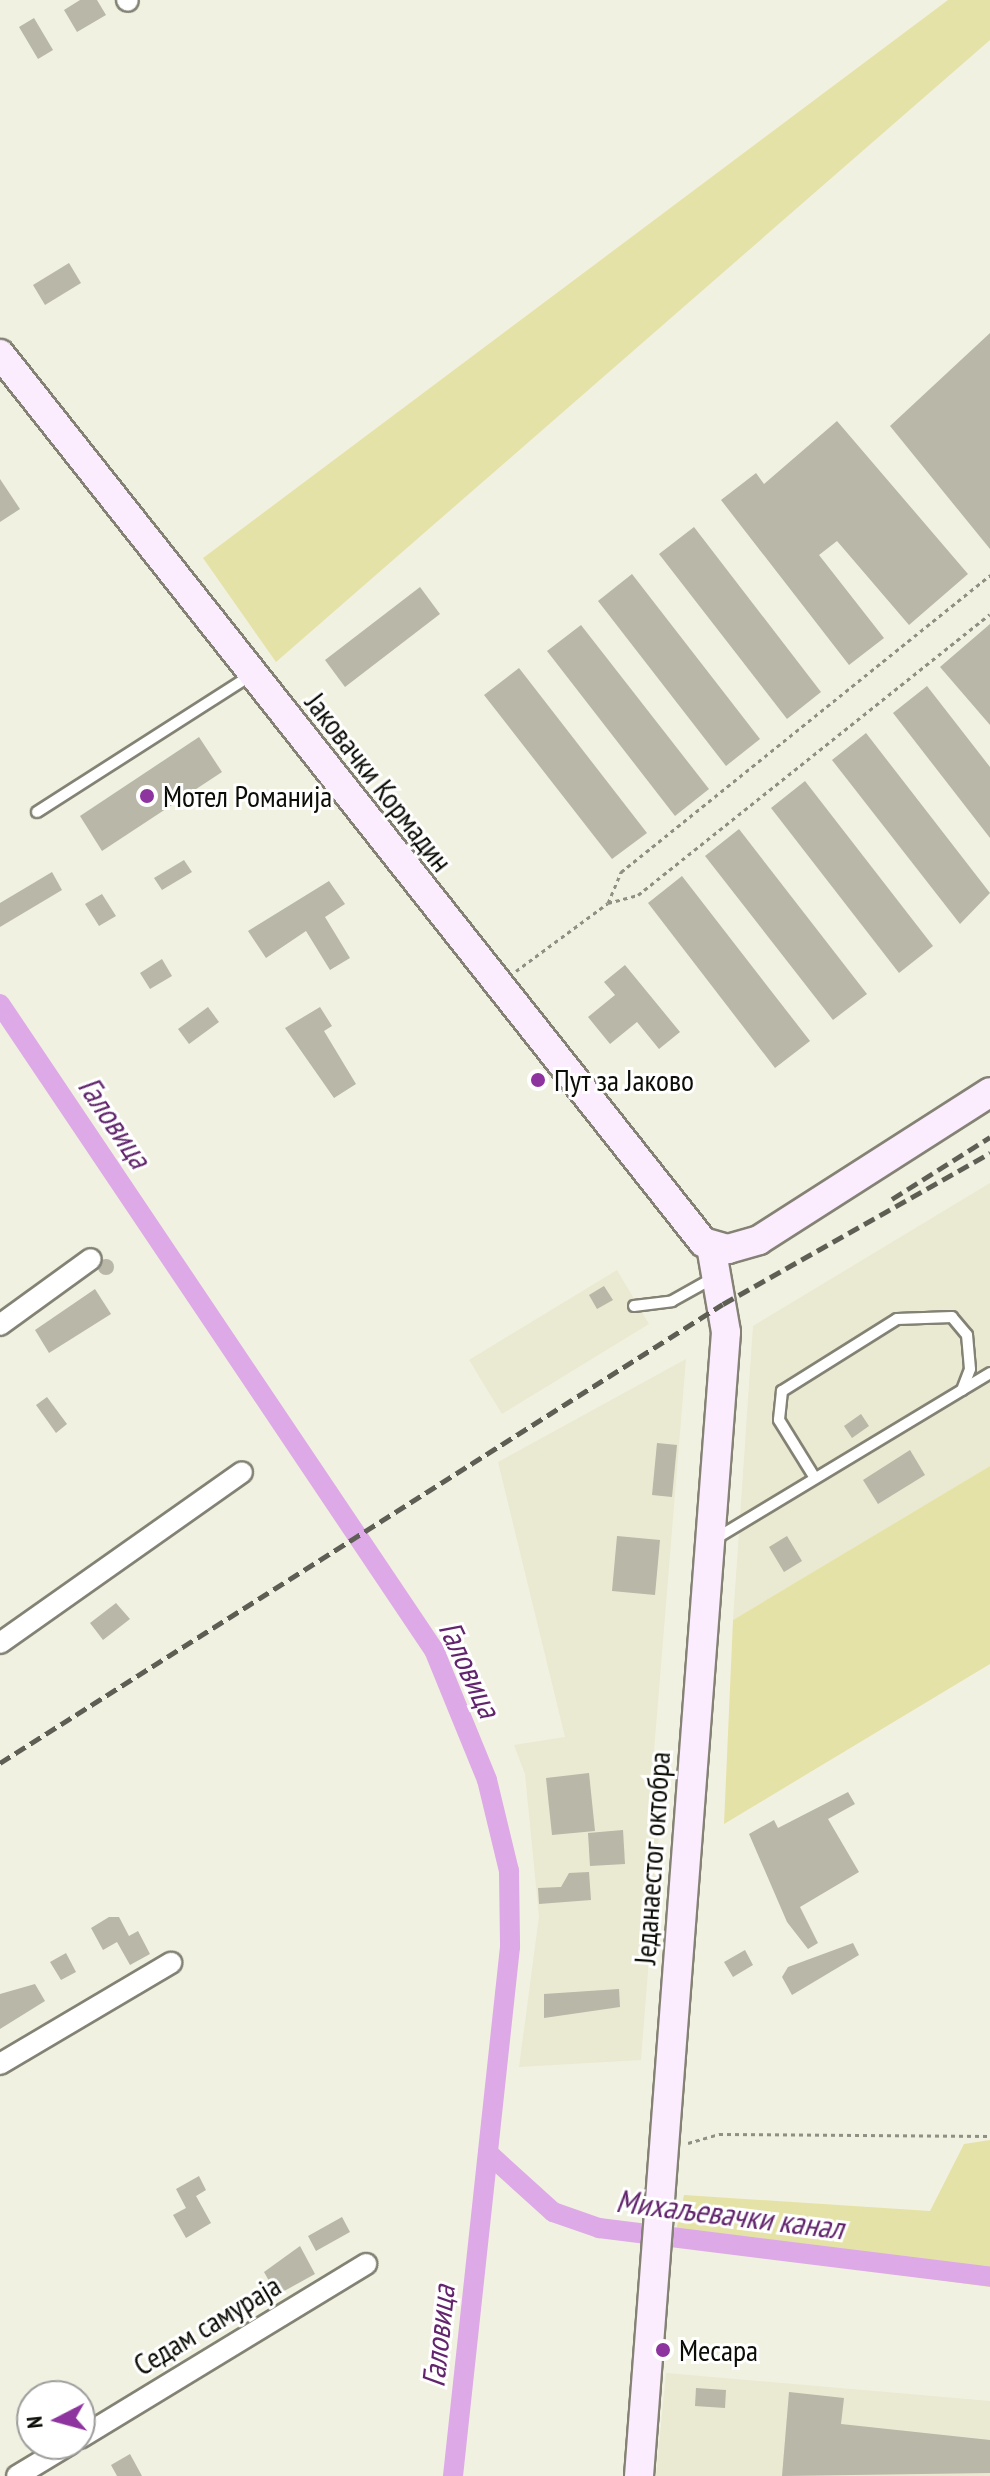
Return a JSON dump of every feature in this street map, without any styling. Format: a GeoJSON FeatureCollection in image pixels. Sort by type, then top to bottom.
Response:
{"type":"FeatureCollection","features":[{"type":"Feature","properties":{"kind":"main road","name":"Јаковачки Кормадин"},"geometry":{"type":"LineString","coordinates":[[0,354],[695,1236],[711,1246]]}},
{"type":"Feature","properties":{"kind":"main road"},"geometry":{"type":"LineString","coordinates":[[711,1246],[759,1240],[990,1092]]}},
{"type":"Feature","properties":{"kind":"main road","name":"Једанаестог октобра"},"geometry":{"type":"LineString","coordinates":[[639,2476],[726,1332],[711,1246]]}},
{"type":"Feature","properties":{"kind":"street"},"geometry":{"type":"LineString","coordinates":[[0,1325],[91,1259]]}},
{"type":"Feature","properties":{"kind":"street"},"geometry":{"type":"LineString","coordinates":[[0,1643],[242,1472]]}},
{"type":"Feature","properties":{"kind":"street"},"geometry":{"type":"LineString","coordinates":[[0,2064],[171,1963]]}},
{"type":"Feature","properties":{"kind":"street","name":"Седам самураја"},"geometry":{"type":"LineString","coordinates":[[96,2428],[366,2264]]}},
{"type":"Feature","properties":{"kind":"street"},"geometry":{"type":"LineString","coordinates":[[17,2476],[44,2460]]}},
{"type":"Feature","properties":{"kind":"lane"},"geometry":{"type":"LineString","coordinates":[[37,812],[251,675]]}},
{"type":"Feature","properties":{"kind":"lane"},"geometry":{"type":"LineString","coordinates":[[634,1306],[672,1301],[717,1277]]}},
{"type":"Feature","properties":{"kind":"lane"},"geometry":{"type":"LineString","coordinates":[[815,1478],[779,1420],[782,1391],[897,1319],[952,1317],[967,1335],[970,1369],[962,1390]]}},
{"type":"Feature","properties":{"kind":"lane"},"geometry":{"type":"LineString","coordinates":[[710,1542],[990,1373]]}},
{"type":"Feature","properties":{"kind":"path"},"geometry":{"type":"LineString","coordinates":[[608,903],[621,872],[990,575]]}},
{"type":"Feature","properties":{"kind":"path"},"geometry":{"type":"LineString","coordinates":[[497,986],[608,903],[638,895],[990,614]]}},
{"type":"Feature","properties":{"kind":"path"},"geometry":{"type":"LineString","coordinates":[[665,2150],[719,2134],[990,2136]]}},
{"type":"Feature","properties":{"kind":"shaded area"},"geometry":{"type":"Polygon","coordinates":[[[948,0],[990,0],[990,40],[276,662],[203,558],[948,0]]]}},
{"type":"Feature","properties":{"kind":"shaded area"},"geometry":{"type":"Polygon","coordinates":[[[990,1183],[990,1466],[733,1620],[753,1326],[990,1183]]]}},
{"type":"Feature","properties":{"kind":"shaded area"},"geometry":{"type":"Polygon","coordinates":[[[617,1270],[649,1324],[502,1414],[469,1360],[617,1270]]]}},
{"type":"Feature","properties":{"kind":"shaded area"},"geometry":{"type":"Polygon","coordinates":[[[686,1359],[654,1751],[665,1757],[641,2060],[519,2067],[539,1917],[525,1774],[514,1745],[565,1737],[498,1462],[686,1359]]]}},
{"type":"Feature","properties":{"kind":"shaded area"},"geometry":{"type":"Polygon","coordinates":[[[990,1466],[990,1664],[724,1824],[733,1620],[990,1466]]]}},
{"type":"Feature","properties":{"kind":"shaded area"},"geometry":{"type":"Polygon","coordinates":[[[990,2140],[990,2287],[673,2244],[684,2195],[930,2211],[964,2144],[990,2140]]]}},
{"type":"Feature","properties":{"kind":"shaded area"},"geometry":{"type":"Polygon","coordinates":[[[666,2373],[990,2401],[990,2476],[656,2476],[666,2373]]]}},
{"type":"Feature","properties":{"kind":"building"},"geometry":{"type":"Polygon","coordinates":[[[80,0],[97,0],[106,15],[77,32],[64,10],[80,0]]]}},
{"type":"Feature","properties":{"kind":"building"},"geometry":{"type":"Polygon","coordinates":[[[34,18],[53,50],[38,59],[19,27],[34,18]]]}},
{"type":"Feature","properties":{"kind":"building"},"geometry":{"type":"Polygon","coordinates":[[[69,263],[81,283],[45,305],[33,285],[69,263]]]}},
{"type":"Feature","properties":{"kind":"building"},"geometry":{"type":"Polygon","coordinates":[[[990,333],[990,549],[890,426],[990,333]]]}},
{"type":"Feature","properties":{"kind":"building"},"geometry":{"type":"Polygon","coordinates":[[[837,421],[968,574],[909,625],[837,541],[819,555],[884,638],[849,665],[721,500],[756,473],[764,484],[837,421]]]}},
{"type":"Feature","properties":{"kind":"building"},"geometry":{"type":"Polygon","coordinates":[[[0,479],[20,509],[0,522],[0,479]]]}},
{"type":"Feature","properties":{"kind":"building"},"geometry":{"type":"Polygon","coordinates":[[[694,527],[821,692],[787,719],[659,554],[694,527]]]}},
{"type":"Feature","properties":{"kind":"building"},"geometry":{"type":"Polygon","coordinates":[[[632,574],[760,739],[726,766],[598,601],[632,574]]]}},
{"type":"Feature","properties":{"kind":"building"},"geometry":{"type":"Polygon","coordinates":[[[420,587],[440,614],[345,687],[325,660],[420,587]]]}},
{"type":"Feature","properties":{"kind":"building"},"geometry":{"type":"Polygon","coordinates":[[[990,624],[990,725],[940,667],[990,624]]]}},
{"type":"Feature","properties":{"kind":"building"},"geometry":{"type":"Polygon","coordinates":[[[581,625],[709,789],[675,816],[547,651],[581,625]]]}},
{"type":"Feature","properties":{"kind":"building"},"geometry":{"type":"Polygon","coordinates":[[[519,668],[647,833],[612,859],[484,695],[519,668]]]}},
{"type":"Feature","properties":{"kind":"building"},"geometry":{"type":"Polygon","coordinates":[[[927,686],[990,767],[990,838],[893,713],[927,686]]]}},
{"type":"Feature","properties":{"kind":"building"},"geometry":{"type":"Polygon","coordinates":[[[866,733],[990,893],[960,924],[832,760],[866,733]]]}},
{"type":"Feature","properties":{"kind":"building","name":"Мотел Романија"},"geometry":{"type":"Polygon","coordinates":[[[199,737],[222,772],[102,851],[80,816],[199,737]]]}},
{"type":"Feature","properties":{"kind":"building"},"geometry":{"type":"Polygon","coordinates":[[[805,781],[933,946],[899,973],[771,808],[805,781]]]}},
{"type":"Feature","properties":{"kind":"building"},"geometry":{"type":"Polygon","coordinates":[[[739,829],[867,994],[833,1020],[705,856],[739,829]]]}},
{"type":"Feature","properties":{"kind":"building"},"geometry":{"type":"Polygon","coordinates":[[[184,860],[192,872],[162,890],[154,878],[184,860]]]}},
{"type":"Feature","properties":{"kind":"building"},"geometry":{"type":"Polygon","coordinates":[[[52,872],[62,890],[0,927],[0,903],[52,872]]]}},
{"type":"Feature","properties":{"kind":"building"},"geometry":{"type":"Polygon","coordinates":[[[682,876],[810,1041],[775,1068],[648,903],[682,876]]]}},
{"type":"Feature","properties":{"kind":"building"},"geometry":{"type":"Polygon","coordinates":[[[329,881],[345,904],[325,917],[350,958],[330,970],[306,931],[266,958],[248,931],[329,881]]]}},
{"type":"Feature","properties":{"kind":"building"},"geometry":{"type":"Polygon","coordinates":[[[102,894],[116,916],[99,926],[85,904],[102,894]]]}},
{"type":"Feature","properties":{"kind":"building"},"geometry":{"type":"Polygon","coordinates":[[[162,959],[172,976],[150,989],[140,973],[162,959]]]}},
{"type":"Feature","properties":{"kind":"building"},"geometry":{"type":"Polygon","coordinates":[[[625,965],[680,1032],[659,1049],[637,1022],[610,1044],[588,1017],[615,995],[604,982],[625,965]]]}},
{"type":"Feature","properties":{"kind":"building"},"geometry":{"type":"Polygon","coordinates":[[[208,1007],[219,1022],[189,1044],[178,1029],[208,1007]]]}},
{"type":"Feature","properties":{"kind":"building"},"geometry":{"type":"Polygon","coordinates":[[[320,1007],[332,1026],[324,1031],[356,1084],[334,1098],[285,1028],[320,1007]]]}},
{"type":"Feature","properties":{"kind":"building"},"geometry":{"type":"Polygon","coordinates":[[[106,1259],[112,1261],[112,1273],[106,1275],[100,1273],[98,1267],[100,1261],[106,1259]]]}},
{"type":"Feature","properties":{"kind":"building"},"geometry":{"type":"Polygon","coordinates":[[[604,1286],[613,1300],[597,1309],[589,1295],[604,1286]]]}},
{"type":"Feature","properties":{"kind":"building"},"geometry":{"type":"Polygon","coordinates":[[[95,1289],[111,1314],[49,1353],[35,1330],[95,1289]]]}},
{"type":"Feature","properties":{"kind":"building"},"geometry":{"type":"Polygon","coordinates":[[[47,1397],[67,1424],[56,1433],[36,1405],[47,1397]]]}},
{"type":"Feature","properties":{"kind":"building"},"geometry":{"type":"Polygon","coordinates":[[[861,1414],[869,1426],[852,1438],[844,1426],[861,1414]]]}},
{"type":"Feature","properties":{"kind":"building"},"geometry":{"type":"Polygon","coordinates":[[[657,1443],[677,1445],[672,1497],[652,1495],[657,1443]]]}},
{"type":"Feature","properties":{"kind":"building"},"geometry":{"type":"Polygon","coordinates":[[[910,1450],[925,1475],[878,1504],[863,1480],[910,1450]]]}},
{"type":"Feature","properties":{"kind":"building"},"geometry":{"type":"Polygon","coordinates":[[[617,1536],[660,1540],[655,1595],[612,1591],[617,1536]]]}},
{"type":"Feature","properties":{"kind":"building"},"geometry":{"type":"Polygon","coordinates":[[[787,1536],[802,1561],[784,1572],[769,1547],[787,1536]]]}},
{"type":"Feature","properties":{"kind":"building"},"geometry":{"type":"Polygon","coordinates":[[[116,1603],[130,1619],[103,1640],[90,1623],[116,1603]]]}},
{"type":"Feature","properties":{"kind":"building"},"geometry":{"type":"Polygon","coordinates":[[[589,1773],[595,1831],[552,1835],[546,1778],[589,1773]]]}},
{"type":"Feature","properties":{"kind":"building"},"geometry":{"type":"Polygon","coordinates":[[[848,1792],[855,1804],[828,1819],[859,1872],[800,1907],[818,1943],[808,1949],[787,1922],[749,1834],[774,1820],[778,1828],[848,1792]]]}},
{"type":"Feature","properties":{"kind":"building"},"geometry":{"type":"Polygon","coordinates":[[[623,1830],[625,1864],[590,1866],[588,1833],[623,1830]]]}},
{"type":"Feature","properties":{"kind":"building"},"geometry":{"type":"Polygon","coordinates":[[[589,1872],[591,1900],[539,1904],[538,1888],[561,1887],[569,1873],[589,1872]]]}},
{"type":"Feature","properties":{"kind":"building"},"geometry":{"type":"Polygon","coordinates":[[[109,1917],[119,1917],[129,1936],[138,1931],[150,1954],[130,1965],[117,1942],[103,1950],[91,1928],[109,1917]]]}},
{"type":"Feature","properties":{"kind":"building"},"geometry":{"type":"Polygon","coordinates":[[[853,1943],[859,1955],[792,1995],[782,1977],[788,1967],[853,1943]]]}},
{"type":"Feature","properties":{"kind":"building"},"geometry":{"type":"Polygon","coordinates":[[[745,1950],[753,1965],[733,1977],[724,1962],[745,1950]]]}},
{"type":"Feature","properties":{"kind":"building"},"geometry":{"type":"Polygon","coordinates":[[[66,1953],[76,1972],[61,1980],[50,1962],[66,1953]]]}},
{"type":"Feature","properties":{"kind":"building"},"geometry":{"type":"Polygon","coordinates":[[[35,1984],[45,2001],[0,2029],[0,1994],[35,1984]]]}},
{"type":"Feature","properties":{"kind":"building"},"geometry":{"type":"Polygon","coordinates":[[[619,1989],[620,2007],[544,2018],[544,1994],[619,1989]]]}},
{"type":"Feature","properties":{"kind":"building"},"geometry":{"type":"Polygon","coordinates":[[[199,2176],[206,2190],[196,2196],[211,2223],[186,2238],[173,2215],[186,2208],[176,2189],[199,2176]]]}},
{"type":"Feature","properties":{"kind":"building"},"geometry":{"type":"Polygon","coordinates":[[[342,2217],[350,2232],[316,2251],[308,2236],[342,2217]]]}},
{"type":"Feature","properties":{"kind":"building"},"geometry":{"type":"Polygon","coordinates":[[[300,2246],[315,2274],[277,2295],[264,2272],[300,2246]]]}},
{"type":"Feature","properties":{"kind":"building"},"geometry":{"type":"Polygon","coordinates":[[[696,2388],[726,2390],[725,2408],[695,2406],[696,2388]]]}},
{"type":"Feature","properties":{"kind":"building"},"geometry":{"type":"Polygon","coordinates":[[[789,2392],[844,2398],[841,2424],[990,2440],[990,2473],[782,2476],[789,2392]]]}},
{"type":"Feature","properties":{"kind":"building"},"geometry":{"type":"Polygon","coordinates":[[[130,2454],[142,2476],[117,2476],[111,2465],[130,2454]]]}},
{"type":"Feature","properties":{"kind":"waterway","name":"Галовица"},"geometry":{"type":"LineString","coordinates":[[0,1004],[434,1650],[487,1780],[509,1871],[510,1947],[453,2476]]}},
{"type":"Feature","properties":{"kind":"waterway","name":"Михаљевачки канал"},"geometry":{"type":"LineString","coordinates":[[488,2153],[553,2212],[599,2228],[990,2277]]}},
{"type":"Feature","properties":{"kind":"railway"},"geometry":{"type":"LineString","coordinates":[[892,1199],[990,1137]]}},
{"type":"Feature","properties":{"kind":"railway"},"geometry":{"type":"LineString","coordinates":[[0,1763],[723,1304],[990,1153]]}},
{"type":"Feature","properties":{"kind":"place","name":"Мотел Романија"},"geometry":{"type":"Point","coordinates":[147,796]}},
{"type":"Feature","properties":{"kind":"place","name":"Пут за Јаково"},"geometry":{"type":"Point","coordinates":[538,1080]}},
{"type":"Feature","properties":{"kind":"place","name":"Месара"},"geometry":{"type":"Point","coordinates":[663,2350]}}]}
